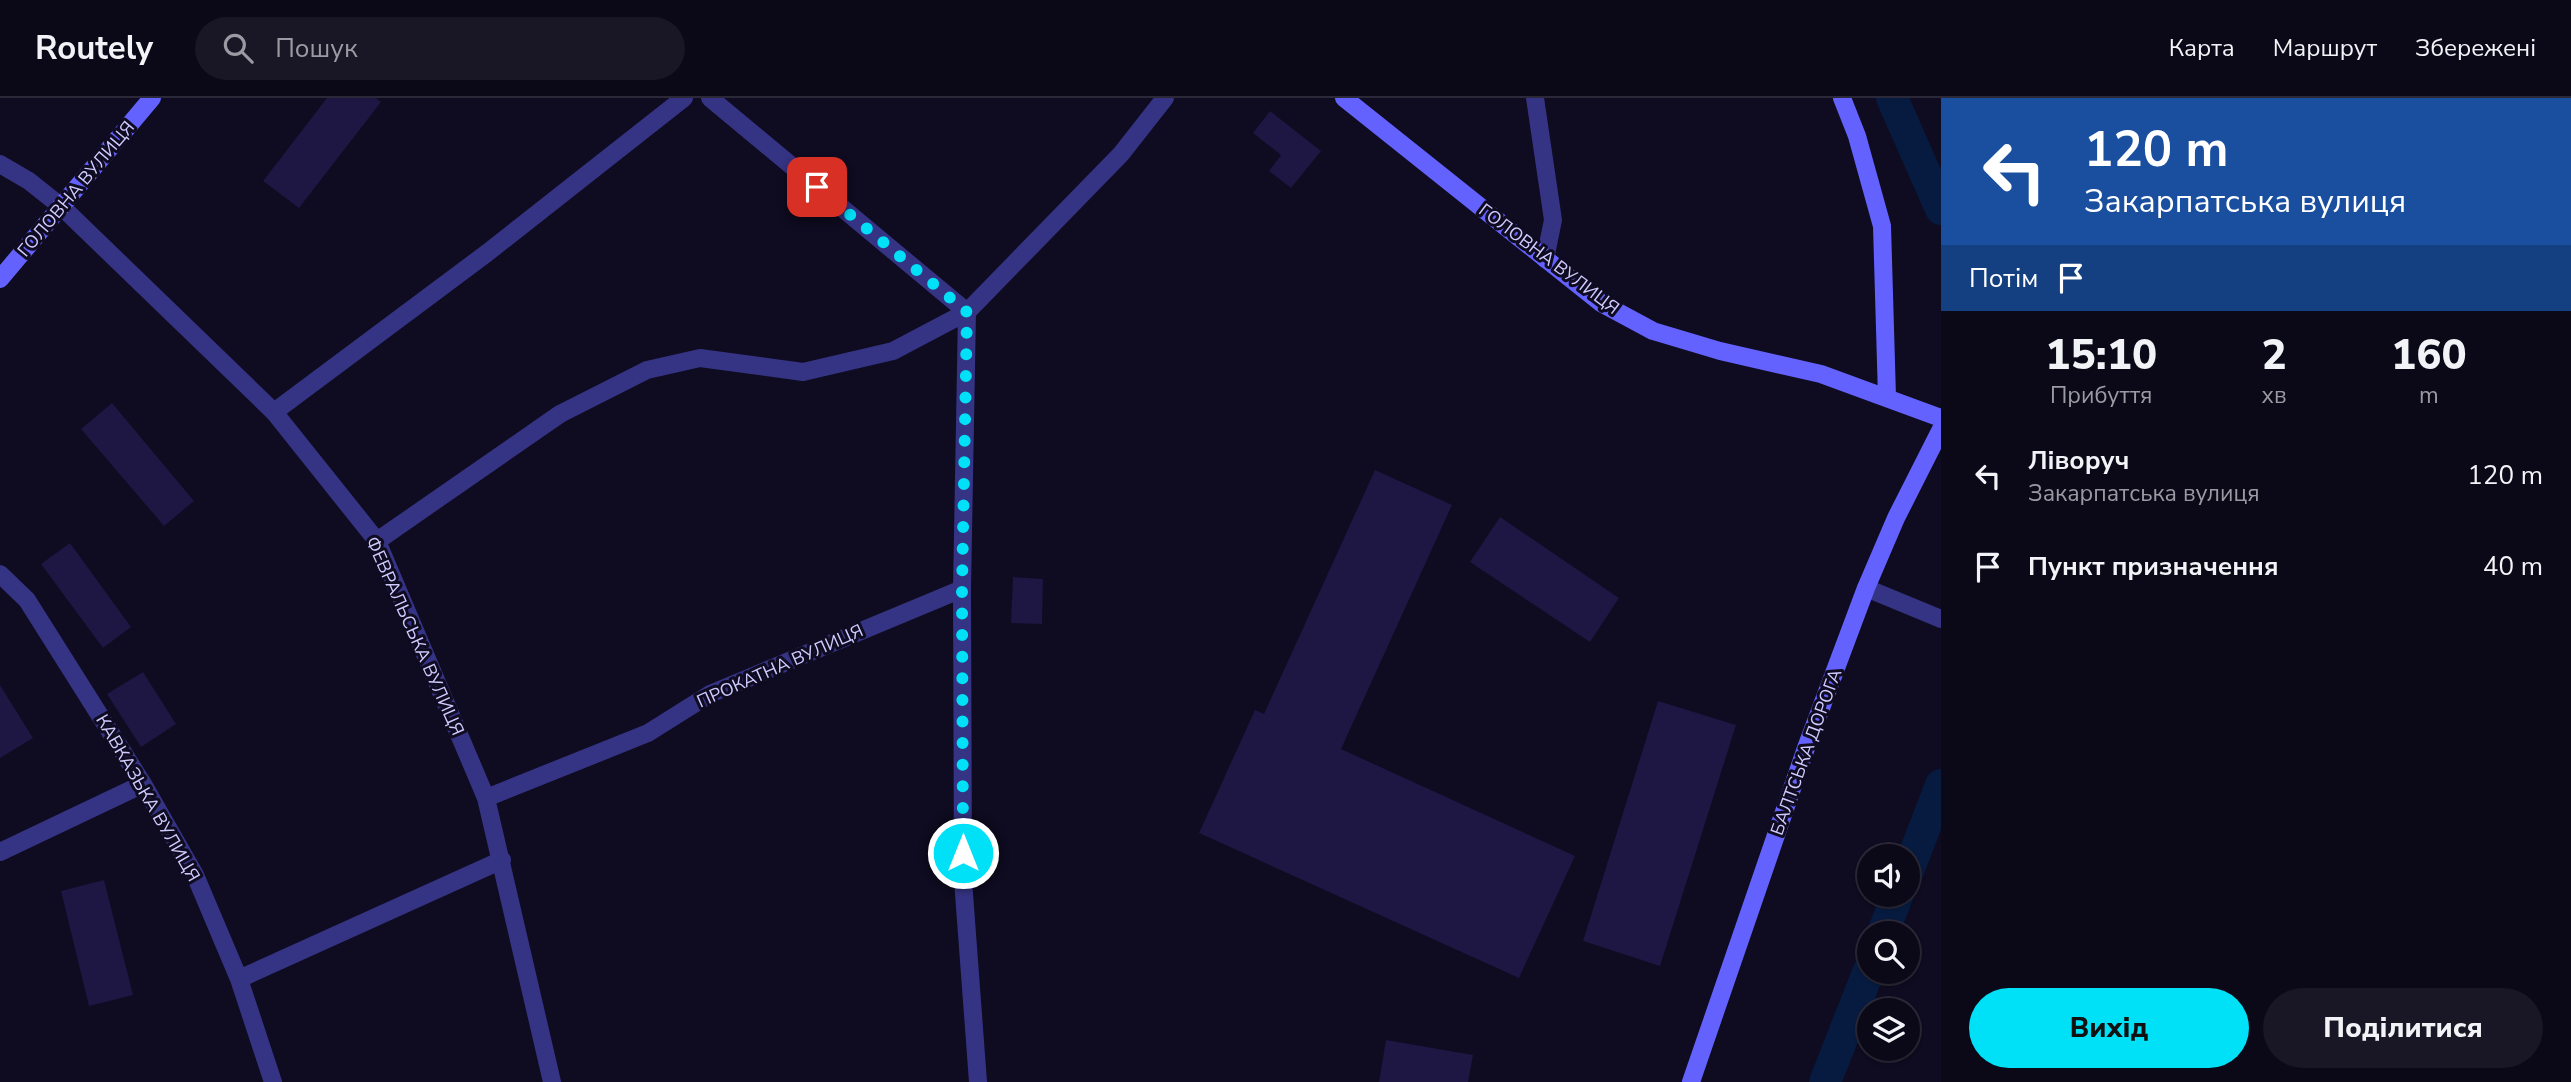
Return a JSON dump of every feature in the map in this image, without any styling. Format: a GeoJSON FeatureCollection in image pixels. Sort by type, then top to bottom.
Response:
{"type":"FeatureCollection","features":[{"type":"Feature","properties":{"kind":"street","name":"ГОЛОВНА ВУЛИЦЯ"},"geometry":{"type":"LineString","coordinates":[[0,279],[63,208],[152,98]]}},
{"type":"Feature","properties":{"kind":"street"},"geometry":{"type":"LineString","coordinates":[[274,412],[487,253],[684,98]]}},
{"type":"Feature","properties":{"kind":"street"},"geometry":{"type":"LineString","coordinates":[[710,98],[967,312]]}},
{"type":"Feature","properties":{"kind":"street"},"geometry":{"type":"LineString","coordinates":[[377,541],[560,414],[647,370],[700,358],[803,372],[893,351],[967,312],[1121,153],[1165,98]]}},
{"type":"Feature","properties":{"kind":"street","name":"ГОЛОВНА ВУЛИЦЯ"},"geometry":{"type":"LineString","coordinates":[[1344,98],[1601,303],[1653,331],[1720,351],[1821,374],[1941,418]]}},
{"type":"Feature","properties":{"kind":"street"},"geometry":{"type":"LineString","coordinates":[[1535,98],[1553,220],[1545,259]]}},
{"type":"Feature","properties":{"kind":"street"},"geometry":{"type":"LineString","coordinates":[[1842,98],[1857,136],[1882,226],[1887,397]]}},
{"type":"Feature","properties":{"kind":"street","name":"ФЕВРАЛЬСЬКА ВУЛИЦЯ"},"geometry":{"type":"LineString","coordinates":[[0,164],[29,181],[63,208],[274,412],[377,541],[486,798],[552,1082]]}},
{"type":"Feature","properties":{"kind":"street"},"geometry":{"type":"LineString","coordinates":[[967,312],[962,589],[963,880],[978,1082]]}},
{"type":"Feature","properties":{"kind":"street","name":"БАЛТСЬКА ДОРОГА"},"geometry":{"type":"LineString","coordinates":[[1690,1082],[1806,748],[1866,588],[1896,518],[1941,429]]}},
{"type":"Feature","properties":{"kind":"street","name":"КАВКАЗЬКА ВУЛИЦЯ"},"geometry":{"type":"LineString","coordinates":[[0,574],[27,600],[143,784],[195,875],[239,979],[273,1082]]}},
{"type":"Feature","properties":{"kind":"street"},"geometry":{"type":"LineString","coordinates":[[1866,588],[1941,619]]}},
{"type":"Feature","properties":{"kind":"street","name":"ПРОКАТНА ВУЛИЦЯ"},"geometry":{"type":"LineString","coordinates":[[486,798],[648,733],[710,694],[962,589]]}},
{"type":"Feature","properties":{"kind":"street"},"geometry":{"type":"LineString","coordinates":[[0,852],[143,784]]}},
{"type":"Feature","properties":{"kind":"street"},"geometry":{"type":"LineString","coordinates":[[239,979],[502,860]]}},
{"type":"Feature","properties":{"kind":"building"},"geometry":{"type":"Polygon","coordinates":[[[327,98],[376,98],[381,102],[299,208],[263,181],[327,98]]]}},
{"type":"Feature","properties":{"kind":"building"},"geometry":{"type":"Polygon","coordinates":[[[1270,111],[1321,151],[1291,188],[1269,171],[1281,155],[1253,133],[1270,111]]]}},
{"type":"Feature","properties":{"kind":"building"},"geometry":{"type":"Polygon","coordinates":[[[112,403],[194,501],[164,526],[81,429],[112,403]]]}},
{"type":"Feature","properties":{"kind":"building"},"geometry":{"type":"Polygon","coordinates":[[[1375,470],[1452,505],[1341,749],[1575,856],[1519,978],[1199,833],[1255,710],[1264,714],[1375,470]]]}},
{"type":"Feature","properties":{"kind":"building"},"geometry":{"type":"Polygon","coordinates":[[[1500,517],[1619,598],[1590,642],[1470,562],[1500,517]]]}},
{"type":"Feature","properties":{"kind":"building"},"geometry":{"type":"Polygon","coordinates":[[[70,543],[131,627],[103,648],[41,564],[70,543]]]}},
{"type":"Feature","properties":{"kind":"building"},"geometry":{"type":"Polygon","coordinates":[[[1013,577],[1043,579],[1042,624],[1011,623],[1013,577]]]}},
{"type":"Feature","properties":{"kind":"building"},"geometry":{"type":"Polygon","coordinates":[[[143,672],[176,724],[141,747],[107,694],[143,672]]]}},
{"type":"Feature","properties":{"kind":"building"},"geometry":{"type":"Polygon","coordinates":[[[0,685],[33,738],[0,758],[0,685]]]}},
{"type":"Feature","properties":{"kind":"building"},"geometry":{"type":"Polygon","coordinates":[[[1658,701],[1736,725],[1660,966],[1583,941],[1658,701]]]}},
{"type":"Feature","properties":{"kind":"building"},"geometry":{"type":"Polygon","coordinates":[[[104,880],[133,995],[89,1006],[61,891],[104,880]]]}},
{"type":"Feature","properties":{"kind":"building"},"geometry":{"type":"Polygon","coordinates":[[[1386,1040],[1473,1055],[1468,1082],[1379,1082],[1386,1040]]]}},
{"type":"Feature","properties":{"kind":"waterway"},"geometry":{"type":"LineString","coordinates":[[1892,98],[1941,209]]}},
{"type":"Feature","properties":{"kind":"waterway"},"geometry":{"type":"LineString","coordinates":[[1918,844],[1941,785]]}},
{"type":"Feature","properties":{"kind":"waterway"},"geometry":{"type":"LineString","coordinates":[[1888,921],[1893,907]]}},
{"type":"Feature","properties":{"kind":"waterway"},"geometry":{"type":"LineString","coordinates":[[1825,1082],[1864,984]]}},
{"type":"Feature","properties":{"kind":"route"},"geometry":{"type":"LineString","coordinates":[[817,187],[967,312],[962,589],[963,853]]}}]}
